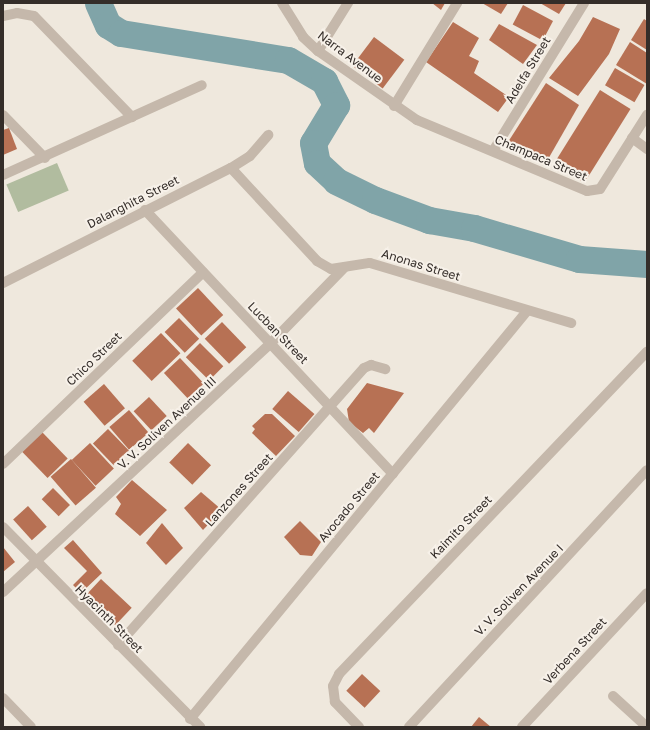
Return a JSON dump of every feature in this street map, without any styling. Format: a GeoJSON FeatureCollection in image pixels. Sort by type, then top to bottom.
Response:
{"type":"FeatureCollection","features":[{"type":"Feature","properties":{"kind":"street","name":"Narra Avenue"},"geometry":{"type":"LineString","coordinates":[[282,3],[303,37],[318,51],[394,106]]}},
{"type":"Feature","properties":{"kind":"street"},"geometry":{"type":"LineString","coordinates":[[318,51],[348,3]]}},
{"type":"Feature","properties":{"kind":"street"},"geometry":{"type":"LineString","coordinates":[[394,106],[457,3]]}},
{"type":"Feature","properties":{"kind":"street","name":"Adelfa Street"},"geometry":{"type":"LineString","coordinates":[[493,152],[584,3]]}},
{"type":"Feature","properties":{"kind":"street"},"geometry":{"type":"LineString","coordinates":[[3,16],[17,13],[34,16],[132,118]]}},
{"type":"Feature","properties":{"kind":"street"},"geometry":{"type":"LineString","coordinates":[[3,175],[45,158],[202,85]]}},
{"type":"Feature","properties":{"kind":"street","name":"Champaca Street"},"geometry":{"type":"LineString","coordinates":[[394,106],[417,120],[587,191],[600,189],[647,116]]}},
{"type":"Feature","properties":{"kind":"street"},"geometry":{"type":"LineString","coordinates":[[3,115],[45,158]]}},
{"type":"Feature","properties":{"kind":"street","name":"Dalanghita Street"},"geometry":{"type":"LineString","coordinates":[[3,283],[145,210],[231,168],[262,145],[268,135]]}},
{"type":"Feature","properties":{"kind":"street"},"geometry":{"type":"LineString","coordinates":[[632,138],[647,149]]}},
{"type":"Feature","properties":{"kind":"street","name":"Anonas Street"},"geometry":{"type":"LineString","coordinates":[[231,168],[317,261],[331,269],[370,263],[570,323]]}},
{"type":"Feature","properties":{"kind":"street","name":"Lucban Street"},"geometry":{"type":"LineString","coordinates":[[145,210],[393,474]]}},
{"type":"Feature","properties":{"kind":"street","name":"V. V. Soliven Avenue III"},"geometry":{"type":"LineString","coordinates":[[3,592],[36,564],[270,344],[344,268]]}},
{"type":"Feature","properties":{"kind":"street","name":"Chico Street"},"geometry":{"type":"LineString","coordinates":[[3,464],[202,272]]}},
{"type":"Feature","properties":{"kind":"street","name":"Avocado Street"},"geometry":{"type":"LineString","coordinates":[[190,719],[527,311]]}},
{"type":"Feature","properties":{"kind":"street","name":"Kaimito Street"},"geometry":{"type":"LineString","coordinates":[[359,727],[335,702],[333,686],[339,674],[647,352]]}},
{"type":"Feature","properties":{"kind":"street","name":"Lanzones Street"},"geometry":{"type":"LineString","coordinates":[[118,645],[364,368],[372,365],[385,369]]}},
{"type":"Feature","properties":{"kind":"street","name":"V. V. Soliven Avenue I"},"geometry":{"type":"LineString","coordinates":[[409,727],[647,470]]}},
{"type":"Feature","properties":{"kind":"street","name":"Hyacinth Street"},"geometry":{"type":"LineString","coordinates":[[3,527],[36,564],[190,719],[200,727]]}},
{"type":"Feature","properties":{"kind":"street","name":"Verbena Street"},"geometry":{"type":"LineString","coordinates":[[522,727],[647,594]]}},
{"type":"Feature","properties":{"kind":"street"},"geometry":{"type":"LineString","coordinates":[[613,696],[647,727]]}},
{"type":"Feature","properties":{"kind":"street"},"geometry":{"type":"LineString","coordinates":[[3,698],[31,727]]}},
{"type":"Feature","properties":{"kind":"green space"},"geometry":{"type":"Polygon","coordinates":[[[57,163],[69,191],[18,212],[6,184],[57,163]]]}},
{"type":"Feature","properties":{"kind":"building"},"geometry":{"type":"Polygon","coordinates":[[[432,3],[445,3],[441,10],[432,3]]]}},
{"type":"Feature","properties":{"kind":"building"},"geometry":{"type":"Polygon","coordinates":[[[482,3],[508,3],[501,14],[482,3]]]}},
{"type":"Feature","properties":{"kind":"building"},"geometry":{"type":"Polygon","coordinates":[[[540,3],[566,3],[559,14],[540,3]]]}},
{"type":"Feature","properties":{"kind":"building"},"geometry":{"type":"Polygon","coordinates":[[[523,5],[553,21],[543,40],[513,24],[523,5]]]}},
{"type":"Feature","properties":{"kind":"building"},"geometry":{"type":"Polygon","coordinates":[[[593,17],[620,29],[609,54],[578,96],[549,78],[579,41],[593,17]]]}},
{"type":"Feature","properties":{"kind":"building"},"geometry":{"type":"Polygon","coordinates":[[[644,19],[647,21],[647,50],[631,40],[644,19]]]}},
{"type":"Feature","properties":{"kind":"building"},"geometry":{"type":"Polygon","coordinates":[[[453,22],[479,38],[469,56],[479,61],[474,73],[509,97],[498,112],[426,62],[453,22]]]}},
{"type":"Feature","properties":{"kind":"building"},"geometry":{"type":"Polygon","coordinates":[[[499,24],[537,45],[523,64],[489,40],[499,24]]]}},
{"type":"Feature","properties":{"kind":"building"},"geometry":{"type":"Polygon","coordinates":[[[374,37],[404,60],[383,89],[352,66],[374,37]]]}},
{"type":"Feature","properties":{"kind":"building"},"geometry":{"type":"Polygon","coordinates":[[[630,42],[647,53],[647,84],[616,65],[630,42]]]}},
{"type":"Feature","properties":{"kind":"building"},"geometry":{"type":"Polygon","coordinates":[[[615,68],[644,85],[634,102],[605,85],[615,68]]]}},
{"type":"Feature","properties":{"kind":"building"},"geometry":{"type":"Polygon","coordinates":[[[546,83],[579,105],[547,161],[508,142],[546,83]]]}},
{"type":"Feature","properties":{"kind":"building"},"geometry":{"type":"Polygon","coordinates":[[[600,90],[631,109],[584,183],[554,164],[600,90]]]}},
{"type":"Feature","properties":{"kind":"building"},"geometry":{"type":"Polygon","coordinates":[[[9,128],[17,149],[3,155],[3,130],[9,128]]]}},
{"type":"Feature","properties":{"kind":"building"},"geometry":{"type":"Polygon","coordinates":[[[198,288],[223,315],[201,336],[176,308],[198,288]]]}},
{"type":"Feature","properties":{"kind":"building"},"geometry":{"type":"Polygon","coordinates":[[[179,318],[199,339],[185,353],[165,332],[179,318]]]}},
{"type":"Feature","properties":{"kind":"building"},"geometry":{"type":"Polygon","coordinates":[[[222,322],[246,347],[229,364],[205,339],[222,322]]]}},
{"type":"Feature","properties":{"kind":"building"},"geometry":{"type":"Polygon","coordinates":[[[161,333],[180,353],[152,381],[132,361],[161,333]]]}},
{"type":"Feature","properties":{"kind":"building"},"geometry":{"type":"Polygon","coordinates":[[[200,343],[223,366],[209,380],[186,357],[200,343]]]}},
{"type":"Feature","properties":{"kind":"building"},"geometry":{"type":"Polygon","coordinates":[[[180,358],[204,384],[188,399],[164,373],[180,358]]]}},
{"type":"Feature","properties":{"kind":"building"},"geometry":{"type":"Polygon","coordinates":[[[367,383],[404,393],[374,433],[369,428],[363,433],[349,422],[347,409],[367,383]]]}},
{"type":"Feature","properties":{"kind":"building"},"geometry":{"type":"Polygon","coordinates":[[[104,384],[125,408],[105,426],[84,402],[104,384]]]}},
{"type":"Feature","properties":{"kind":"building"},"geometry":{"type":"Polygon","coordinates":[[[288,391],[314,414],[299,432],[272,409],[288,391]]]}},
{"type":"Feature","properties":{"kind":"building"},"geometry":{"type":"Polygon","coordinates":[[[149,397],[167,416],[151,430],[134,411],[149,397]]]}},
{"type":"Feature","properties":{"kind":"building"},"geometry":{"type":"Polygon","coordinates":[[[129,410],[149,433],[129,450],[109,427],[129,410]]]}},
{"type":"Feature","properties":{"kind":"building"},"geometry":{"type":"Polygon","coordinates":[[[265,414],[272,414],[295,436],[276,456],[252,433],[255,429],[252,426],[265,414]]]}},
{"type":"Feature","properties":{"kind":"building"},"geometry":{"type":"Polygon","coordinates":[[[108,429],[129,451],[114,465],[93,444],[108,429]]]}},
{"type":"Feature","properties":{"kind":"building"},"geometry":{"type":"Polygon","coordinates":[[[42,432],[68,459],[48,478],[22,451],[42,432]]]}},
{"type":"Feature","properties":{"kind":"building"},"geometry":{"type":"Polygon","coordinates":[[[90,443],[114,469],[96,486],[72,460],[90,443]]]}},
{"type":"Feature","properties":{"kind":"building"},"geometry":{"type":"Polygon","coordinates":[[[188,443],[211,465],[192,485],[169,462],[188,443]]]}},
{"type":"Feature","properties":{"kind":"building"},"geometry":{"type":"Polygon","coordinates":[[[71,459],[96,488],[76,505],[51,477],[71,459]]]}},
{"type":"Feature","properties":{"kind":"building"},"geometry":{"type":"Polygon","coordinates":[[[132,480],[167,510],[140,536],[115,514],[121,504],[116,497],[132,480]]]}},
{"type":"Feature","properties":{"kind":"building"},"geometry":{"type":"Polygon","coordinates":[[[53,488],[70,505],[59,516],[42,499],[53,488]]]}},
{"type":"Feature","properties":{"kind":"building"},"geometry":{"type":"Polygon","coordinates":[[[201,492],[222,510],[203,530],[184,508],[201,492]]]}},
{"type":"Feature","properties":{"kind":"building"},"geometry":{"type":"Polygon","coordinates":[[[28,506],[47,527],[32,540],[13,519],[28,506]]]}},
{"type":"Feature","properties":{"kind":"building"},"geometry":{"type":"Polygon","coordinates":[[[300,521],[321,542],[312,556],[300,555],[284,537],[300,521]]]}},
{"type":"Feature","properties":{"kind":"building"},"geometry":{"type":"Polygon","coordinates":[[[162,523],[183,548],[166,565],[146,543],[162,523]]]}},
{"type":"Feature","properties":{"kind":"building"},"geometry":{"type":"Polygon","coordinates":[[[73,540],[102,573],[81,593],[73,585],[87,571],[64,548],[73,540]]]}},
{"type":"Feature","properties":{"kind":"building"},"geometry":{"type":"Polygon","coordinates":[[[3,547],[15,562],[3,572],[3,547]]]}},
{"type":"Feature","properties":{"kind":"building"},"geometry":{"type":"Polygon","coordinates":[[[101,579],[132,608],[115,626],[84,597],[101,579]]]}},
{"type":"Feature","properties":{"kind":"building"},"geometry":{"type":"Polygon","coordinates":[[[362,674],[380,691],[365,708],[346,691],[362,674]]]}},
{"type":"Feature","properties":{"kind":"building"},"geometry":{"type":"Polygon","coordinates":[[[479,717],[491,727],[471,727],[479,717]]]}},
{"type":"Feature","properties":{"kind":"waterway"},"geometry":{"type":"LineString","coordinates":[[98,3],[108,25],[121,33],[288,60],[324,81],[336,105],[313,143],[317,163],[336,181],[375,200],[429,220],[474,228],[579,259],[647,264]]}}]}
